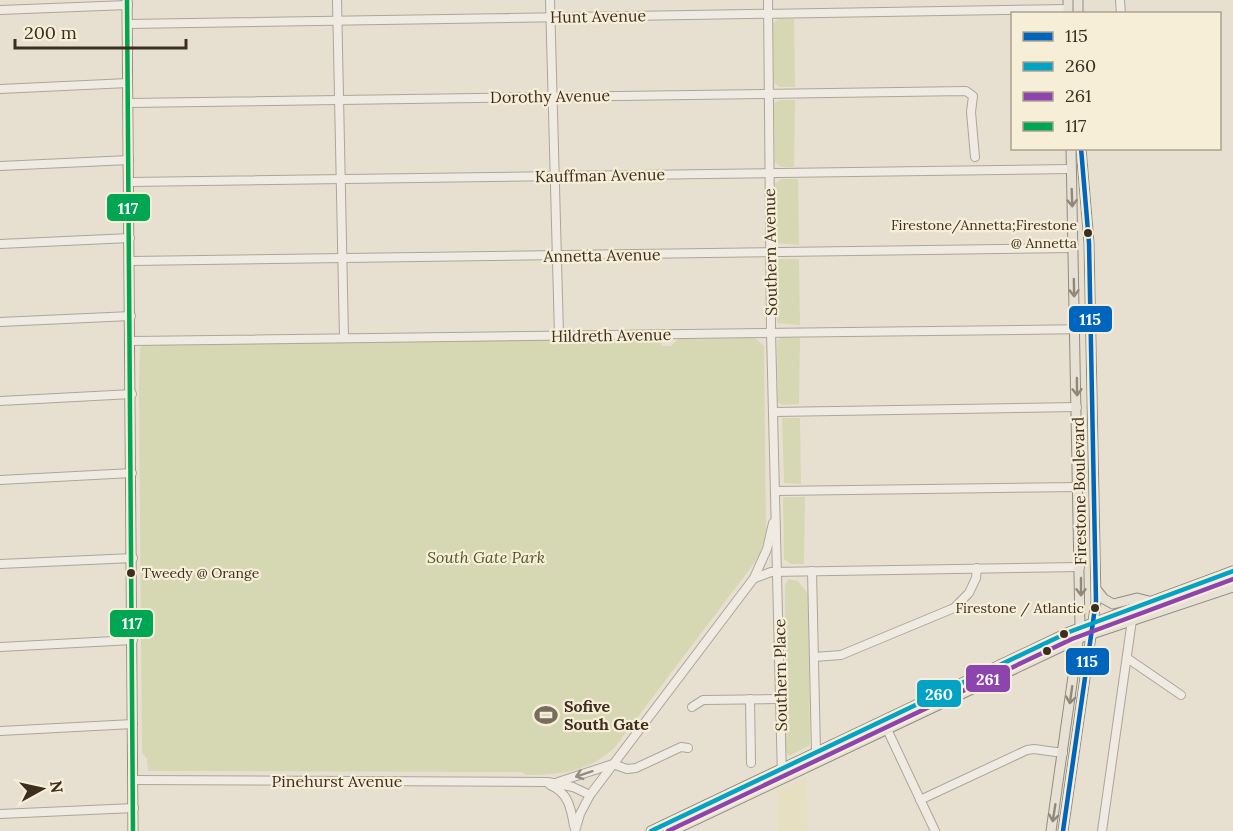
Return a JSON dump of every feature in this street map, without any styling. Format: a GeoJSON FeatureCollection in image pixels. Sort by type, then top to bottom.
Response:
{"type":"FeatureCollection","features":[{"type":"Feature","properties":{"kind":"main road"},"geometry":{"type":"LineString","coordinates":[[128,2],[133,831]]}},
{"type":"Feature","properties":{"kind":"main road","name":"Firestone Boulevard"},"geometry":{"type":"LineString","coordinates":[[1051,831],[1080,638],[1071,150]]}},
{"type":"Feature","properties":{"kind":"main road","name":"Firestone Boulevard"},"geometry":{"type":"LineString","coordinates":[[1063,831],[1094,622],[1096,589],[1089,243],[1081,150]]}},
{"type":"Feature","properties":{"kind":"main road"},"geometry":{"type":"LineString","coordinates":[[651,831],[782,774],[1080,627],[1233,571]]}},
{"type":"Feature","properties":{"kind":"main road"},"geometry":{"type":"LineString","coordinates":[[672,831],[782,774],[816,752],[885,725],[1092,633],[1233,587]]}},
{"type":"Feature","properties":{"kind":"main road"},"geometry":{"type":"LineString","coordinates":[[1096,589],[1104,599],[1113,604],[1137,598],[1149,600]]}},
{"type":"Feature","properties":{"kind":"main road"},"geometry":{"type":"LineString","coordinates":[[1063,753],[1068,762],[1066,777],[1068,791]]}},
{"type":"Feature","properties":{"kind":"street"},"geometry":{"type":"LineString","coordinates":[[337,0],[344,338]]}},
{"type":"Feature","properties":{"kind":"street"},"geometry":{"type":"LineString","coordinates":[[550,0],[559,335]]}},
{"type":"Feature","properties":{"kind":"street","name":"Southern Avenue"},"geometry":{"type":"LineString","coordinates":[[768,0],[771,332],[778,572]]}},
{"type":"Feature","properties":{"kind":"street"},"geometry":{"type":"LineString","coordinates":[[0,10],[128,2]]}},
{"type":"Feature","properties":{"kind":"street","name":"Hunt Avenue"},"geometry":{"type":"LineString","coordinates":[[128,24],[1068,8]]}},
{"type":"Feature","properties":{"kind":"street"},"geometry":{"type":"LineString","coordinates":[[0,89],[128,83]]}},
{"type":"Feature","properties":{"kind":"street","name":"Dorothy Avenue"},"geometry":{"type":"LineString","coordinates":[[129,103],[769,93],[972,93],[976,122],[975,170]]}},
{"type":"Feature","properties":{"kind":"street"},"geometry":{"type":"LineString","coordinates":[[0,166],[129,160]]}},
{"type":"Feature","properties":{"kind":"street","name":"Kauffman Avenue"},"geometry":{"type":"LineString","coordinates":[[130,182],[1071,169]]}},
{"type":"Feature","properties":{"kind":"street"},"geometry":{"type":"LineString","coordinates":[[0,244],[130,238]]}},
{"type":"Feature","properties":{"kind":"street","name":"Annetta Avenue"},"geometry":{"type":"LineString","coordinates":[[131,261],[1073,248]]}},
{"type":"Feature","properties":{"kind":"street"},"geometry":{"type":"LineString","coordinates":[[0,322],[131,316]]}},
{"type":"Feature","properties":{"kind":"street","name":"Hildreth Avenue"},"geometry":{"type":"LineString","coordinates":[[131,341],[1090,329]]}},
{"type":"Feature","properties":{"kind":"street"},"geometry":{"type":"LineString","coordinates":[[0,401],[132,394]]}},
{"type":"Feature","properties":{"kind":"street"},"geometry":{"type":"LineString","coordinates":[[774,412],[1077,407]]}},
{"type":"Feature","properties":{"kind":"street"},"geometry":{"type":"LineString","coordinates":[[0,480],[132,473]]}},
{"type":"Feature","properties":{"kind":"street"},"geometry":{"type":"LineString","coordinates":[[776,491],[1079,487]]}},
{"type":"Feature","properties":{"kind":"street","name":"Southern Avenue"},"geometry":{"type":"LineString","coordinates":[[575,831],[580,814],[590,795],[754,578],[767,549],[776,504]]}},
{"type":"Feature","properties":{"kind":"street"},"geometry":{"type":"LineString","coordinates":[[0,564],[133,558]]}},
{"type":"Feature","properties":{"kind":"street"},"geometry":{"type":"LineString","coordinates":[[754,578],[764,573],[778,572],[1080,567]]}},
{"type":"Feature","properties":{"kind":"street"},"geometry":{"type":"LineString","coordinates":[[814,657],[841,655],[954,608],[969,593],[976,578],[977,568]]}},
{"type":"Feature","properties":{"kind":"street"},"geometry":{"type":"LineString","coordinates":[[812,571],[816,752]]}},
{"type":"Feature","properties":{"kind":"street","name":"Southern Place"},"geometry":{"type":"LineString","coordinates":[[778,572],[782,774]]}},
{"type":"Feature","properties":{"kind":"street"},"geometry":{"type":"LineString","coordinates":[[1102,831],[1132,620]]}},
{"type":"Feature","properties":{"kind":"street"},"geometry":{"type":"LineString","coordinates":[[0,647],[133,640]]}},
{"type":"Feature","properties":{"kind":"street"},"geometry":{"type":"LineString","coordinates":[[1127,658],[1181,695]]}},
{"type":"Feature","properties":{"kind":"street"},"geometry":{"type":"LineString","coordinates":[[750,699],[751,763]]}},
{"type":"Feature","properties":{"kind":"street"},"geometry":{"type":"LineString","coordinates":[[692,707],[703,700],[781,699]]}},
{"type":"Feature","properties":{"kind":"street"},"geometry":{"type":"LineString","coordinates":[[0,731],[134,724]]}},
{"type":"Feature","properties":{"kind":"street"},"geometry":{"type":"LineString","coordinates":[[885,725],[935,831]]}},
{"type":"Feature","properties":{"kind":"street"},"geometry":{"type":"LineString","coordinates":[[613,764],[627,769],[636,768],[681,747],[688,748]]}},
{"type":"Feature","properties":{"kind":"street"},"geometry":{"type":"LineString","coordinates":[[920,800],[1027,750],[1034,748],[1063,753]]}},
{"type":"Feature","properties":{"kind":"street","name":"Pinehurst Avenue"},"geometry":{"type":"LineString","coordinates":[[133,780],[556,782],[613,764]]}},
{"type":"Feature","properties":{"kind":"street","name":"Pinehurst Avenue"},"geometry":{"type":"LineString","coordinates":[[540,782],[558,788],[567,798],[575,831]]}},
{"type":"Feature","properties":{"kind":"street","name":"Pinehurst Avenue"},"geometry":{"type":"LineString","coordinates":[[556,782],[590,795]]}},
{"type":"Feature","properties":{"kind":"street"},"geometry":{"type":"LineString","coordinates":[[0,814],[134,808]]}},
{"type":"Feature","properties":{"kind":"shaded area"},"geometry":{"type":"Polygon","coordinates":[[[807,777],[808,831],[777,831],[777,791],[807,777]]]}},
{"type":"Feature","properties":{"kind":"green space"},"geometry":{"type":"Polygon","coordinates":[[[779,19],[794,19],[795,87],[780,87],[774,83],[773,23],[779,19]]]}},
{"type":"Feature","properties":{"kind":"green space"},"geometry":{"type":"Polygon","coordinates":[[[780,100],[795,100],[794,167],[781,167],[775,162],[774,103],[780,100]]]}},
{"type":"Feature","properties":{"kind":"green space"},"geometry":{"type":"Polygon","coordinates":[[[781,179],[798,179],[799,245],[776,243],[775,184],[781,179]]]}},
{"type":"Feature","properties":{"kind":"green space"},"geometry":{"type":"Polygon","coordinates":[[[799,259],[800,325],[777,323],[776,261],[799,259]]]}},
{"type":"Feature","properties":{"kind":"green space","name":"South Gate Park"},"geometry":{"type":"Polygon","coordinates":[[[661,337],[662,346],[671,346],[678,339],[755,338],[764,346],[766,532],[760,554],[752,566],[615,747],[585,767],[563,773],[539,775],[526,775],[522,772],[148,771],[147,759],[142,752],[139,386],[140,348],[143,345],[661,337]]]}},
{"type":"Feature","properties":{"kind":"green space"},"geometry":{"type":"Polygon","coordinates":[[[781,338],[800,338],[799,404],[782,405],[778,402],[777,341],[781,338]]]}},
{"type":"Feature","properties":{"kind":"green space"},"geometry":{"type":"Polygon","coordinates":[[[782,418],[800,418],[801,484],[784,483],[782,418]]]}},
{"type":"Feature","properties":{"kind":"green space"},"geometry":{"type":"Polygon","coordinates":[[[783,497],[805,497],[804,564],[791,564],[784,559],[783,497]]]}},
{"type":"Feature","properties":{"kind":"green space"},"geometry":{"type":"Polygon","coordinates":[[[788,579],[798,581],[808,594],[810,745],[789,756],[786,752],[785,586],[788,579]]]}},
{"type":"Feature","properties":{"kind":"transit line","name":"117"},"geometry":{"type":"LineString","coordinates":[[127,0],[133,831]]}},
{"type":"Feature","properties":{"kind":"transit line","name":"115"},"geometry":{"type":"LineString","coordinates":[[1063,831],[1096,601],[1089,243],[1081,150]]}},
{"type":"Feature","properties":{"kind":"transit line","name":"260"},"geometry":{"type":"LineString","coordinates":[[651,831],[1069,632],[1233,571]]}},
{"type":"Feature","properties":{"kind":"transit line","name":"261"},"geometry":{"type":"LineString","coordinates":[[668,831],[1072,639],[1233,579]]}},
{"type":"Feature","properties":{"kind":"place","name":"Firestone/Annetta;Firestone @ Annetta"},"geometry":{"type":"Point","coordinates":[1088,233]}},
{"type":"Feature","properties":{"kind":"place","name":"Tweedy @ Orange"},"geometry":{"type":"Point","coordinates":[131,573]}},
{"type":"Feature","properties":{"kind":"place","name":"Firestone / Atlantic"},"geometry":{"type":"Point","coordinates":[1095,608]}},
{"type":"Feature","properties":{"kind":"place","name":"Sofive South Gate"},"geometry":{"type":"Point","coordinates":[546,715]}}]}
